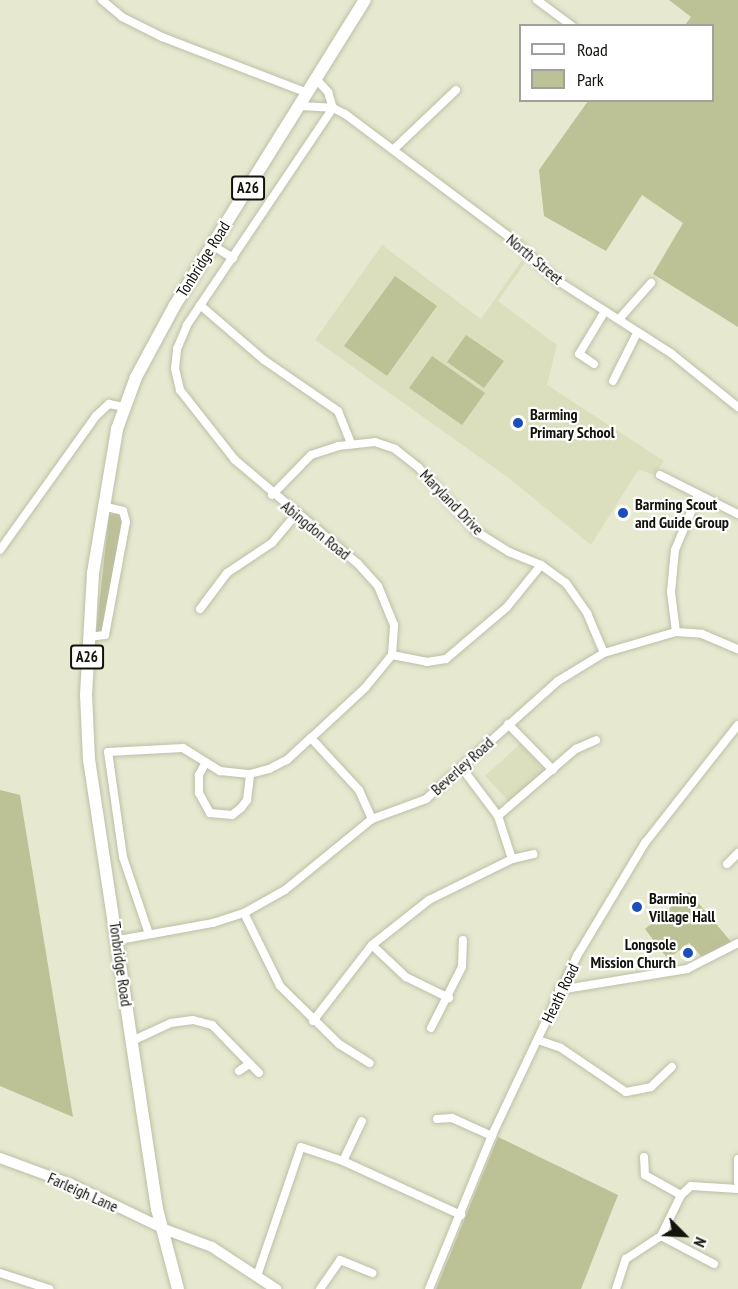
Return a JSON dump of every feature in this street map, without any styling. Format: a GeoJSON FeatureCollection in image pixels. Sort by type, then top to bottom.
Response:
{"type":"FeatureCollection","features":[{"type":"Feature","properties":{"kind":"main road","name":"Tonbridge Road"},"geometry":{"type":"LineString","coordinates":[[178,1289],[164,1229],[132,1041],[119,940],[89,760],[88,638],[103,507],[124,407],[175,305],[365,0]]}},
{"type":"Feature","properties":{"kind":"street"},"geometry":{"type":"LineString","coordinates":[[102,0],[122,17],[162,37],[308,93]]}},
{"type":"Feature","properties":{"kind":"street"},"geometry":{"type":"LineString","coordinates":[[537,0],[569,24]]}},
{"type":"Feature","properties":{"kind":"street","name":"North Street"},"geometry":{"type":"LineString","coordinates":[[316,79],[328,92],[333,108],[508,236],[558,281],[620,318],[637,333],[672,354],[738,407]]}},
{"type":"Feature","properties":{"kind":"street"},"geometry":{"type":"LineString","coordinates":[[393,150],[456,90]]}},
{"type":"Feature","properties":{"kind":"street"},"geometry":{"type":"LineString","coordinates":[[300,106],[333,108]]}},
{"type":"Feature","properties":{"kind":"street","name":"Abingdon Road"},"geometry":{"type":"LineString","coordinates":[[333,108],[200,305],[177,349],[180,390],[221,445],[272,495],[357,563],[378,586],[394,625],[392,655]]}},
{"type":"Feature","properties":{"kind":"street"},"geometry":{"type":"LineString","coordinates":[[212,245],[233,258]]}},
{"type":"Feature","properties":{"kind":"street"},"geometry":{"type":"LineString","coordinates":[[620,318],[651,283]]}},
{"type":"Feature","properties":{"kind":"street"},"geometry":{"type":"LineString","coordinates":[[200,305],[264,360],[338,411],[351,444]]}},
{"type":"Feature","properties":{"kind":"street"},"geometry":{"type":"LineString","coordinates":[[594,364],[579,354],[605,311]]}},
{"type":"Feature","properties":{"kind":"street"},"geometry":{"type":"LineString","coordinates":[[613,381],[637,333]]}},
{"type":"Feature","properties":{"kind":"street"},"geometry":{"type":"LineString","coordinates":[[0,550],[96,416],[109,404],[124,407]]}},
{"type":"Feature","properties":{"kind":"street","name":"Maryland Drive"},"geometry":{"type":"LineString","coordinates":[[272,495],[311,455],[351,444],[375,442],[395,449],[418,467],[477,532],[508,552],[542,565],[566,584],[582,606],[604,653]]}},
{"type":"Feature","properties":{"kind":"street"},"geometry":{"type":"LineString","coordinates":[[657,474],[738,514]]}},
{"type":"Feature","properties":{"kind":"street"},"geometry":{"type":"LineString","coordinates":[[676,632],[671,592],[673,561],[698,495]]}},
{"type":"Feature","properties":{"kind":"street"},"geometry":{"type":"LineString","coordinates":[[88,638],[105,635],[126,522],[123,512],[103,507]]}},
{"type":"Feature","properties":{"kind":"street"},"geometry":{"type":"LineString","coordinates":[[200,609],[227,573],[272,543],[297,513]]}},
{"type":"Feature","properties":{"kind":"street"},"geometry":{"type":"LineString","coordinates":[[149,934],[123,856],[108,752],[183,748],[205,764],[228,772],[250,774],[287,760],[371,682],[392,655],[427,662],[446,659],[507,607],[542,565]]}},
{"type":"Feature","properties":{"kind":"street","name":"Beverley Road"},"geometry":{"type":"LineString","coordinates":[[119,940],[244,913],[285,890],[372,819],[426,799],[558,681],[604,653],[676,632],[702,634],[738,649]]}},
{"type":"Feature","properties":{"kind":"street"},"geometry":{"type":"LineString","coordinates":[[508,724],[553,770]]}},
{"type":"Feature","properties":{"kind":"street","name":"Heath Road"},"geometry":{"type":"LineString","coordinates":[[429,1289],[492,1136],[559,990],[645,843],[738,725]]}},
{"type":"Feature","properties":{"kind":"street"},"geometry":{"type":"LineString","coordinates":[[311,738],[359,790],[372,819]]}},
{"type":"Feature","properties":{"kind":"street"},"geometry":{"type":"LineString","coordinates":[[498,816],[576,748],[596,740]]}},
{"type":"Feature","properties":{"kind":"street"},"geometry":{"type":"LineString","coordinates":[[205,764],[199,775],[199,793],[210,813],[232,815],[241,807],[247,800],[250,774]]}},
{"type":"Feature","properties":{"kind":"street"},"geometry":{"type":"LineString","coordinates":[[462,768],[498,816],[512,859]]}},
{"type":"Feature","properties":{"kind":"street"},"geometry":{"type":"LineString","coordinates":[[727,864],[738,853]]}},
{"type":"Feature","properties":{"kind":"street"},"geometry":{"type":"LineString","coordinates":[[313,1021],[372,945],[429,900],[512,859],[533,854]]}},
{"type":"Feature","properties":{"kind":"street"},"geometry":{"type":"LineString","coordinates":[[244,913],[280,986],[313,1021],[339,1044],[369,1064]]}},
{"type":"Feature","properties":{"kind":"street"},"geometry":{"type":"LineString","coordinates":[[431,1028],[449,998],[462,967],[463,940]]}},
{"type":"Feature","properties":{"kind":"street"},"geometry":{"type":"LineString","coordinates":[[559,990],[687,969],[738,943]]}},
{"type":"Feature","properties":{"kind":"street"},"geometry":{"type":"LineString","coordinates":[[372,945],[406,978],[449,998]]}},
{"type":"Feature","properties":{"kind":"street"},"geometry":{"type":"LineString","coordinates":[[132,1041],[171,1023],[193,1020],[212,1025],[259,1073]]}},
{"type":"Feature","properties":{"kind":"street"},"geometry":{"type":"LineString","coordinates":[[538,1040],[561,1048],[626,1092],[651,1087],[672,1067]]}},
{"type":"Feature","properties":{"kind":"street"},"geometry":{"type":"LineString","coordinates":[[239,1071],[249,1064]]}},
{"type":"Feature","properties":{"kind":"street"},"geometry":{"type":"LineString","coordinates":[[437,1119],[452,1118],[492,1136]]}},
{"type":"Feature","properties":{"kind":"street"},"geometry":{"type":"LineString","coordinates":[[343,1161],[362,1121]]}},
{"type":"Feature","properties":{"kind":"street"},"geometry":{"type":"LineString","coordinates":[[257,1276],[301,1147],[343,1161],[461,1215]]}},
{"type":"Feature","properties":{"kind":"street"},"geometry":{"type":"LineString","coordinates":[[644,1157],[645,1175],[681,1195]]}},
{"type":"Feature","properties":{"kind":"street","name":"Farleigh Lane"},"geometry":{"type":"LineString","coordinates":[[0,1158],[71,1184],[164,1229],[212,1247],[276,1289]]}},
{"type":"Feature","properties":{"kind":"street"},"geometry":{"type":"LineString","coordinates":[[738,1159],[738,1182]]}},
{"type":"Feature","properties":{"kind":"street"},"geometry":{"type":"LineString","coordinates":[[616,1289],[626,1259],[661,1236],[681,1195],[691,1186],[701,1184],[738,1189]]}},
{"type":"Feature","properties":{"kind":"street"},"geometry":{"type":"LineString","coordinates":[[661,1236],[714,1264]]}},
{"type":"Feature","properties":{"kind":"street"},"geometry":{"type":"LineString","coordinates":[[321,1289],[340,1260],[373,1274]]}},
{"type":"Feature","properties":{"kind":"street"},"geometry":{"type":"LineString","coordinates":[[0,1273],[33,1287],[49,1289]]}},
{"type":"Feature","properties":{"kind":"shaded area","name":"Barming Primary School"},"geometry":{"type":"Polygon","coordinates":[[[382,245],[481,319],[522,260],[525,263],[498,301],[557,345],[547,385],[664,461],[654,475],[640,470],[635,475],[591,545],[506,476],[315,340],[382,245]]]}},
{"type":"Feature","properties":{"kind":"shaded area"},"geometry":{"type":"Polygon","coordinates":[[[520,744],[545,771],[510,803],[485,776],[520,744]]]}},
{"type":"Feature","properties":{"kind":"green space"},"geometry":{"type":"Polygon","coordinates":[[[669,0],[738,0],[738,327],[653,274],[683,223],[642,195],[606,251],[544,216],[539,170],[587,102],[714,102],[714,24],[686,24],[691,17],[669,0]]]}},
{"type":"Feature","properties":{"kind":"green space"},"geometry":{"type":"Polygon","coordinates":[[[395,276],[437,306],[387,376],[344,346],[395,276]]]}},
{"type":"Feature","properties":{"kind":"green space"},"geometry":{"type":"Polygon","coordinates":[[[466,335],[504,361],[484,388],[447,362],[466,335]]]}},
{"type":"Feature","properties":{"kind":"green space"},"geometry":{"type":"Polygon","coordinates":[[[432,356],[485,393],[462,425],[409,388],[432,356]]]}},
{"type":"Feature","properties":{"kind":"green space"},"geometry":{"type":"Polygon","coordinates":[[[118,513],[123,519],[102,633],[96,633],[109,515],[118,513]]]}},
{"type":"Feature","properties":{"kind":"green space"},"geometry":{"type":"Polygon","coordinates":[[[0,790],[20,795],[73,1117],[0,1086],[0,790]]]}},
{"type":"Feature","properties":{"kind":"green space"},"geometry":{"type":"Polygon","coordinates":[[[689,892],[733,944],[701,956],[689,943],[668,959],[645,929],[689,892]]]}},
{"type":"Feature","properties":{"kind":"green space"},"geometry":{"type":"Polygon","coordinates":[[[498,1137],[618,1195],[581,1289],[436,1289],[498,1137]]]}},
{"type":"Feature","properties":{"kind":"place","name":"Barming Primary School"},"geometry":{"type":"Point","coordinates":[518,423]}},
{"type":"Feature","properties":{"kind":"place","name":"Barming Scout and Guide Group"},"geometry":{"type":"Point","coordinates":[623,513]}},
{"type":"Feature","properties":{"kind":"place","name":"Barming Village Hall"},"geometry":{"type":"Point","coordinates":[637,907]}},
{"type":"Feature","properties":{"kind":"place","name":"Longsole Mission Church"},"geometry":{"type":"Point","coordinates":[688,953]}}]}
